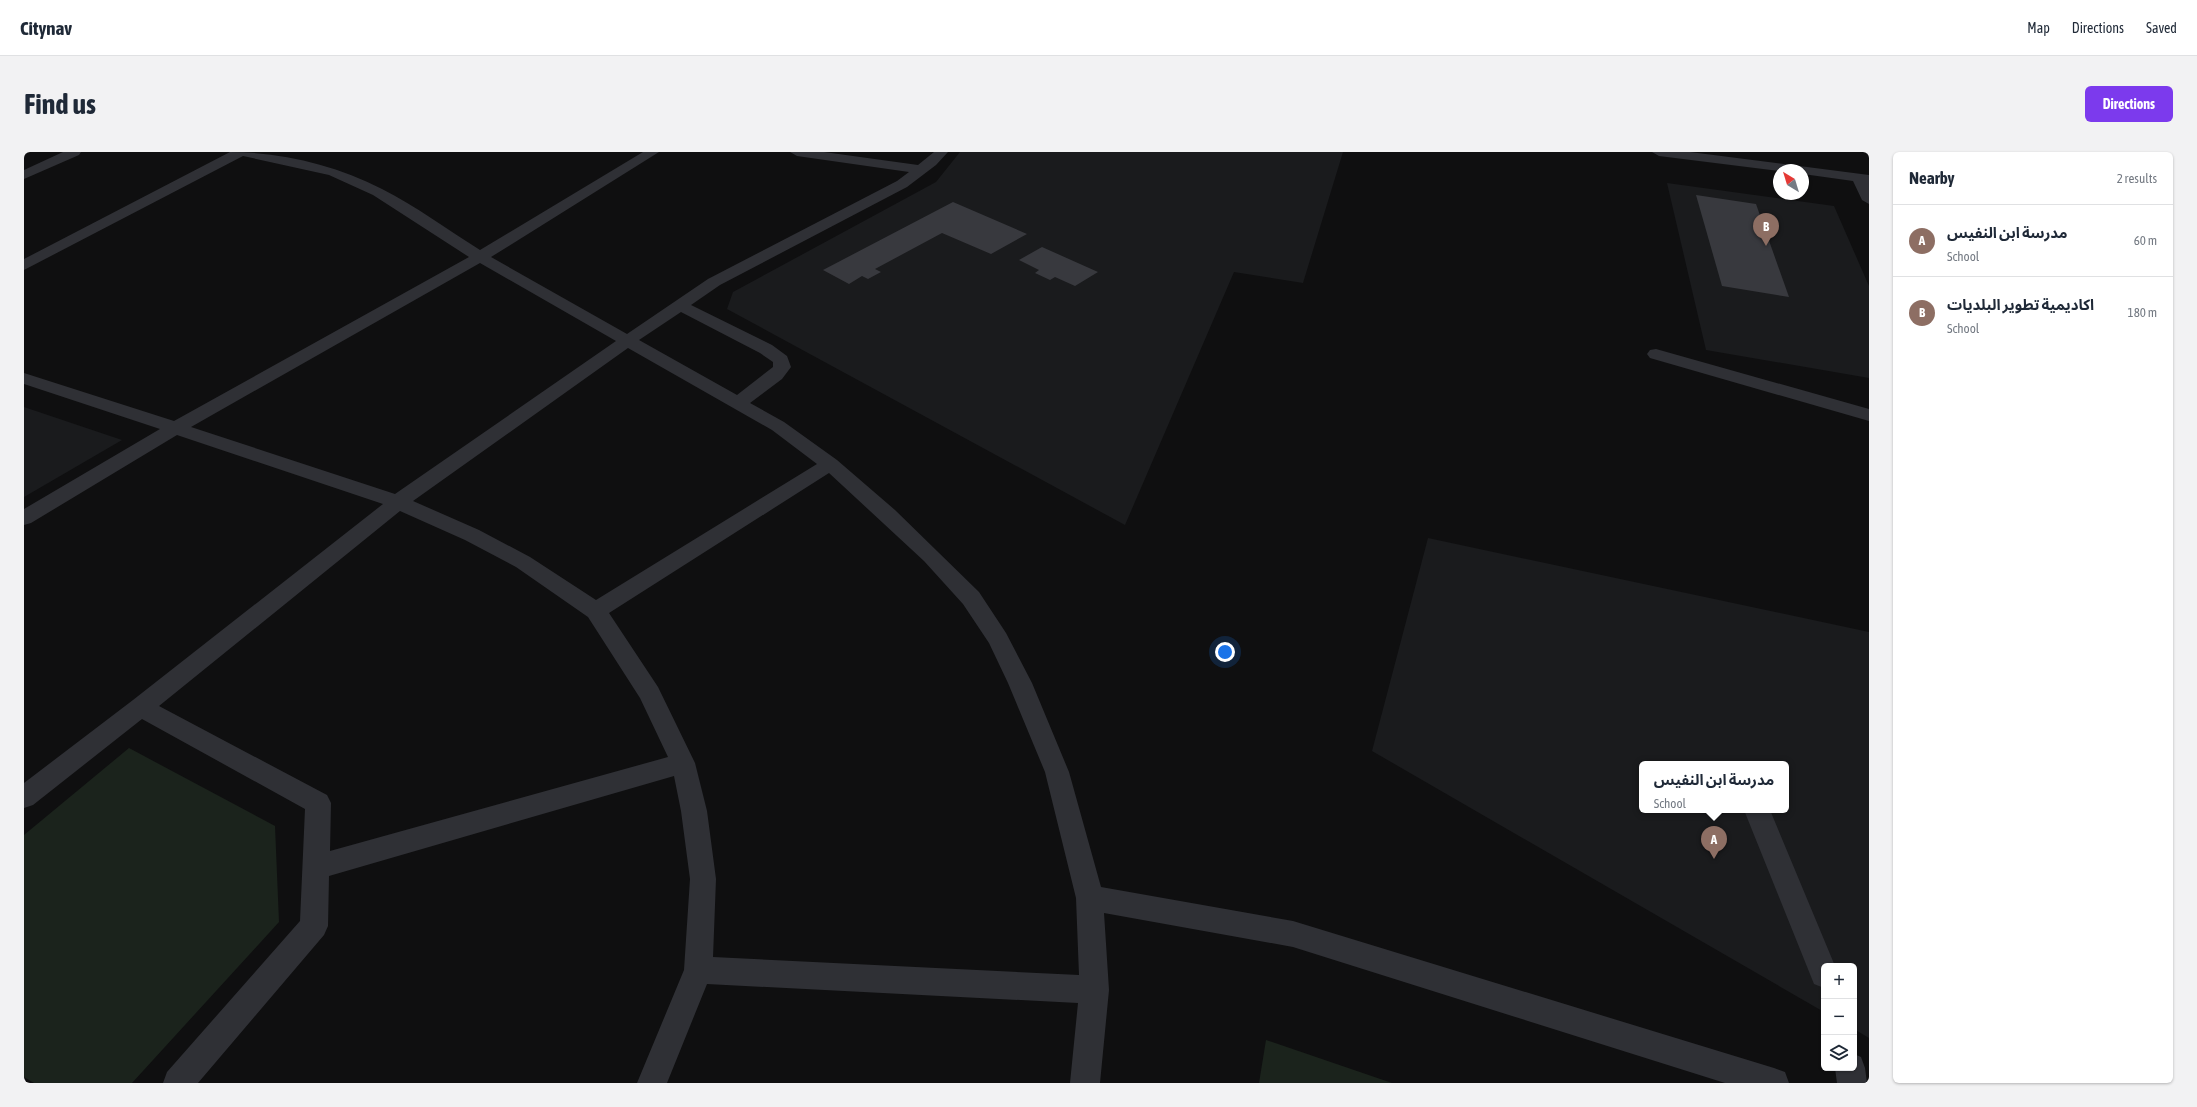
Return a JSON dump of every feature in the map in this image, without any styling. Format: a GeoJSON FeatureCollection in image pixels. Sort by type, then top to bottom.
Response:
{"type":"FeatureCollection","features":[{"type":"Feature","properties":{"kind":"street"},"geometry":{"type":"LineString","coordinates":[[24,175],[74,152]]}},
{"type":"Feature","properties":{"kind":"street"},"geometry":{"type":"LineString","coordinates":[[24,265],[240,152]]}},
{"type":"Feature","properties":{"kind":"street"},"geometry":{"type":"LineString","coordinates":[[245,152],[333,172],[378,192],[480,257],[626,342],[778,426],[830,464],[888,515],[931,556],[971,598],[998,639],[1020,683],[1057,772],[1090,898],[1094,990],[1085,1083]]}},
{"type":"Feature","properties":{"kind":"street"},"geometry":{"type":"LineString","coordinates":[[24,518],[176,428],[480,257],[652,152]]}},
{"type":"Feature","properties":{"kind":"street"},"geometry":{"type":"LineString","coordinates":[[797,152],[921,170]]}},
{"type":"Feature","properties":{"kind":"street"},"geometry":{"type":"LineString","coordinates":[[24,797],[141,707],[398,502],[714,282],[896,187],[921,170],[941,152]]}},
{"type":"Feature","properties":{"kind":"street"},"geometry":{"type":"LineString","coordinates":[[1659,152],[1773,167]]}},
{"type":"Feature","properties":{"kind":"street"},"geometry":{"type":"LineString","coordinates":[[1809,171],[1864,178],[1869,200]]}},
{"type":"Feature","properties":{"kind":"street"},"geometry":{"type":"LineString","coordinates":[[681,306],[766,349],[781,360],[782,367],[776,375],[737,404]]}},
{"type":"Feature","properties":{"kind":"street"},"geometry":{"type":"LineString","coordinates":[[1656,354],[1869,415]]}},
{"type":"Feature","properties":{"kind":"street"},"geometry":{"type":"LineString","coordinates":[[24,378],[398,502],[472,535],[523,562],[596,611],[621,646],[650,694],[683,763],[694,811],[703,879],[698,970],[652,1083]]}},
{"type":"Feature","properties":{"kind":"street"},"geometry":{"type":"LineString","coordinates":[[596,611],[830,464]]}},
{"type":"Feature","properties":{"kind":"street"},"geometry":{"type":"LineString","coordinates":[[141,707],[318,803],[314,926],[178,1083]]}},
{"type":"Feature","properties":{"kind":"street"},"geometry":{"type":"LineString","coordinates":[[317,867],[683,763]]}},
{"type":"Feature","properties":{"kind":"street"},"geometry":{"type":"LineString","coordinates":[[1758,813],[1821,967]]}},
{"type":"Feature","properties":{"kind":"street"},"geometry":{"type":"LineString","coordinates":[[1090,898],[1293,934],[1774,1083]]}},
{"type":"Feature","properties":{"kind":"street"},"geometry":{"type":"LineString","coordinates":[[698,970],[1094,990]]}},
{"type":"Feature","properties":{"kind":"street"},"geometry":{"type":"LineString","coordinates":[[1850,1071],[1852,1083]]}},
{"type":"Feature","properties":{"kind":"shaded area"},"geometry":{"type":"Polygon","coordinates":[[[960,152],[1343,152],[1303,283],[1234,272],[1125,525],[727,309],[733,292],[936,182],[960,152]]]}},
{"type":"Feature","properties":{"kind":"shaded area"},"geometry":{"type":"Polygon","coordinates":[[[1667,183],[1773,198],[1773,200],[1790,200],[1834,206],[1869,286],[1869,378],[1706,350],[1667,183]]]}},
{"type":"Feature","properties":{"kind":"shaded area"},"geometry":{"type":"Polygon","coordinates":[[[24,407],[122,440],[24,497],[24,407]]]}},
{"type":"Feature","properties":{"kind":"shaded area"},"geometry":{"type":"Polygon","coordinates":[[[1428,538],[1869,632],[1869,1038],[1857,1031],[1857,963],[1821,963],[1821,1010],[1372,751],[1428,538]]]}},
{"type":"Feature","properties":{"kind":"shaded area"},"geometry":{"type":"Polygon","coordinates":[[[129,748],[275,826],[279,922],[132,1083],[34,1083],[24,1077],[24,835],[129,748]]]}},
{"type":"Feature","properties":{"kind":"shaded area"},"geometry":{"type":"Polygon","coordinates":[[[1266,1040],[1392,1083],[1259,1083],[1266,1040]]]}},
{"type":"Feature","properties":{"kind":"building"},"geometry":{"type":"Polygon","coordinates":[[[1696,195],[1756,204],[1789,297],[1722,286],[1696,195]]]}},
{"type":"Feature","properties":{"kind":"building"},"geometry":{"type":"Polygon","coordinates":[[[953,202],[1027,234],[991,254],[942,233],[875,269],[881,272],[868,279],[862,276],[849,284],[823,270],[953,202]]]}},
{"type":"Feature","properties":{"kind":"building"},"geometry":{"type":"Polygon","coordinates":[[[1042,247],[1098,272],[1075,286],[1055,277],[1050,280],[1035,273],[1039,270],[1019,260],[1042,247]]]}},
{"type":"Feature","properties":{"kind":"place","name":"اكاديمية تطوير البلديات"},"geometry":{"type":"Point","coordinates":[1766,246]}},
{"type":"Feature","properties":{"kind":"place","name":"مدرسة ابن النفيس"},"geometry":{"type":"Point","coordinates":[1714,859]}}]}
